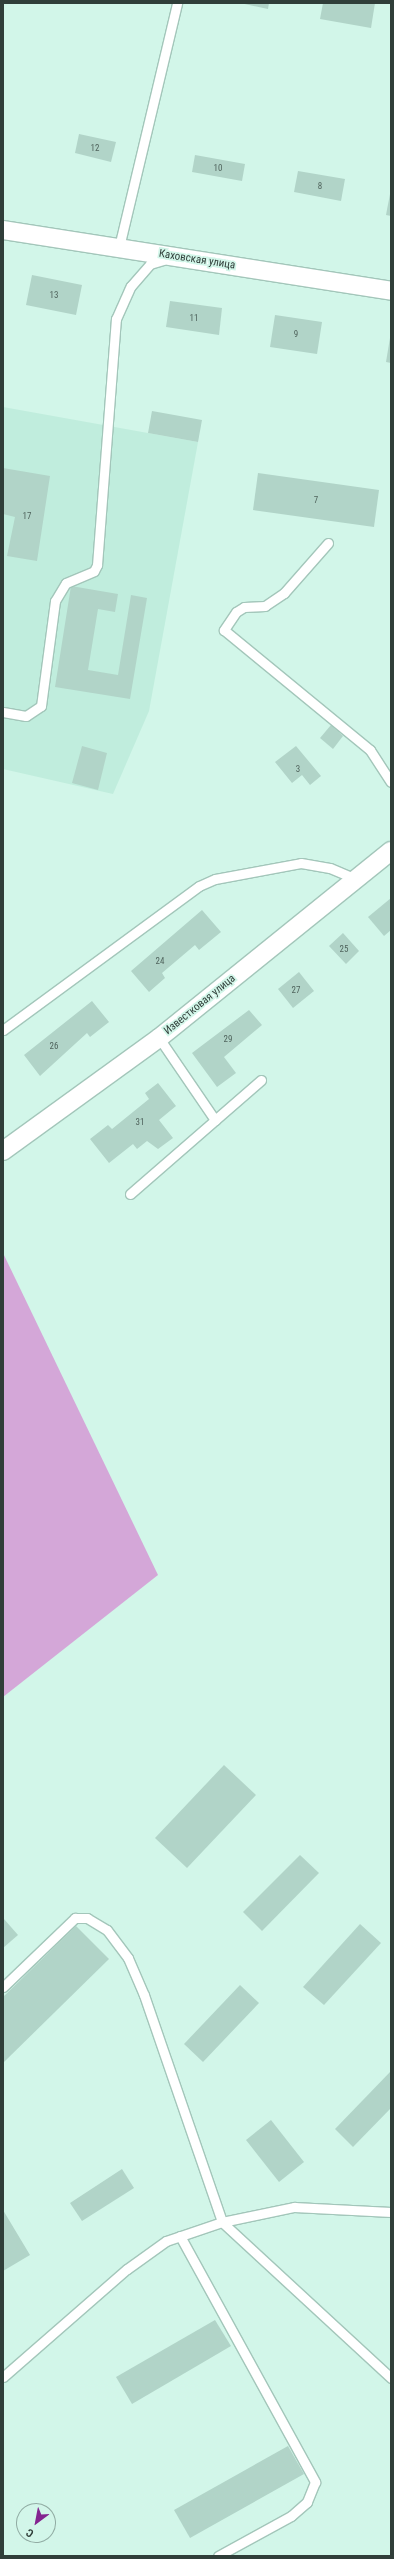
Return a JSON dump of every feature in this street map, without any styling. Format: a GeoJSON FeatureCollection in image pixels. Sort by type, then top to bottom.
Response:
{"type":"FeatureCollection","features":[{"type":"Feature","properties":{"kind":"street","name":"Каховская улица"},"geometry":{"type":"LineString","coordinates":[[3,230],[119,247],[391,291]]}},
{"type":"Feature","properties":{"kind":"street","name":"Известковая улица"},"geometry":{"type":"LineString","coordinates":[[3,1152],[159,1038],[391,851]]}},
{"type":"Feature","properties":{"kind":"lane"},"geometry":{"type":"LineString","coordinates":[[119,247],[177,3]]}},
{"type":"Feature","properties":{"kind":"lane"},"geometry":{"type":"LineString","coordinates":[[3,712],[26,716],[41,706],[56,597],[66,583],[94,571],[97,565],[116,319],[131,286],[150,264],[174,257]]}},
{"type":"Feature","properties":{"kind":"lane"},"geometry":{"type":"LineString","coordinates":[[328,542],[284,593],[265,606],[244,607],[236,612],[224,630],[370,750],[391,782]]}},
{"type":"Feature","properties":{"kind":"lane"},"geometry":{"type":"LineString","coordinates":[[3,1030],[209,881],[231,874],[301,863],[330,868],[356,879]]}},
{"type":"Feature","properties":{"kind":"lane"},"geometry":{"type":"LineString","coordinates":[[159,1038],[215,1120]]}},
{"type":"Feature","properties":{"kind":"lane"},"geometry":{"type":"LineString","coordinates":[[130,1194],[261,1080]]}},
{"type":"Feature","properties":{"kind":"lane"},"geometry":{"type":"LineString","coordinates":[[3,1987],[76,1918],[87,1918],[107,1930],[128,1958],[144,1995],[222,2222],[391,2378]]}},
{"type":"Feature","properties":{"kind":"lane"},"geometry":{"type":"LineString","coordinates":[[5,2372],[126,2270],[166,2241],[222,2222],[294,2207],[391,2212]]}},
{"type":"Feature","properties":{"kind":"lane"},"geometry":{"type":"LineString","coordinates":[[180,2236],[315,2482],[307,2502],[291,2516],[218,2556]]}},
{"type":"Feature","properties":{"kind":"shaded area"},"geometry":{"type":"Polygon","coordinates":[[[3,407],[198,442],[149,711],[113,794],[3,769],[3,407]]]}},
{"type":"Feature","properties":{"kind":"shaded area"},"geometry":{"type":"Polygon","coordinates":[[[3,1253],[158,1575],[3,1697],[3,1253]]]}},
{"type":"Feature","properties":{"kind":"building"},"geometry":{"type":"Polygon","coordinates":[[[240,3],[269,3],[268,9],[240,3]]]}},
{"type":"Feature","properties":{"kind":"building"},"geometry":{"type":"Polygon","coordinates":[[[323,3],[375,3],[371,28],[320,19],[323,3]]]}},
{"type":"Feature","properties":{"kind":"building"},"geometry":{"type":"Polygon","coordinates":[[[79,134],[116,142],[111,162],[75,153],[79,134]]]}},
{"type":"Feature","properties":{"kind":"building"},"geometry":{"type":"Polygon","coordinates":[[[195,155],[245,164],[242,181],[192,172],[195,155]]]}},
{"type":"Feature","properties":{"kind":"building"},"geometry":{"type":"Polygon","coordinates":[[[298,171],[345,179],[341,201],[294,192],[298,171]]]}},
{"type":"Feature","properties":{"kind":"building"},"geometry":{"type":"Polygon","coordinates":[[[391,194],[391,216],[386,215],[391,194]]]}},
{"type":"Feature","properties":{"kind":"building"},"geometry":{"type":"Polygon","coordinates":[[[32,275],[82,285],[76,315],[26,305],[32,275]]]}},
{"type":"Feature","properties":{"kind":"building"},"geometry":{"type":"Polygon","coordinates":[[[170,301],[222,308],[219,335],[166,327],[170,301]]]}},
{"type":"Feature","properties":{"kind":"building"},"geometry":{"type":"Polygon","coordinates":[[[275,315],[322,322],[317,354],[270,347],[275,315]]]}},
{"type":"Feature","properties":{"kind":"building"},"geometry":{"type":"Polygon","coordinates":[[[391,338],[391,363],[386,362],[391,338]]]}},
{"type":"Feature","properties":{"kind":"building"},"geometry":{"type":"Polygon","coordinates":[[[152,411],[202,420],[198,442],[148,433],[152,411]]]}},
{"type":"Feature","properties":{"kind":"building"},"geometry":{"type":"Polygon","coordinates":[[[3,468],[50,476],[37,561],[7,556],[15,517],[3,514],[3,468]]]}},
{"type":"Feature","properties":{"kind":"building"},"geometry":{"type":"Polygon","coordinates":[[[258,473],[379,490],[374,527],[253,510],[258,473]]]}},
{"type":"Feature","properties":{"kind":"building"},"geometry":{"type":"Polygon","coordinates":[[[71,586],[118,594],[115,612],[98,609],[88,670],[118,675],[131,595],[147,598],[130,699],[55,687],[71,586]]]}},
{"type":"Feature","properties":{"kind":"building"},"geometry":{"type":"Polygon","coordinates":[[[331,725],[343,736],[333,749],[320,738],[331,725]]]}},
{"type":"Feature","properties":{"kind":"building"},"geometry":{"type":"Polygon","coordinates":[[[82,746],[107,753],[98,790],[72,783],[82,746]]]}},
{"type":"Feature","properties":{"kind":"building"},"geometry":{"type":"Polygon","coordinates":[[[296,746],[321,776],[310,785],[302,775],[292,783],[275,762],[296,746]]]}},
{"type":"Feature","properties":{"kind":"building"},"geometry":{"type":"Polygon","coordinates":[[[391,898],[391,930],[384,936],[368,917],[391,898]]]}},
{"type":"Feature","properties":{"kind":"building"},"geometry":{"type":"Polygon","coordinates":[[[202,910],[221,932],[199,950],[195,945],[162,973],[165,978],[149,992],[131,971],[202,910]]]}},
{"type":"Feature","properties":{"kind":"building"},"geometry":{"type":"Polygon","coordinates":[[[343,933],[359,951],[346,964],[329,946],[343,933]]]}},
{"type":"Feature","properties":{"kind":"building"},"geometry":{"type":"Polygon","coordinates":[[[299,972],[314,991],[293,1008],[278,989],[299,972]]]}},
{"type":"Feature","properties":{"kind":"building"},"geometry":{"type":"Polygon","coordinates":[[[92,1001],[109,1022],[90,1037],[87,1033],[40,1076],[24,1055],[92,1001]]]}},
{"type":"Feature","properties":{"kind":"building"},"geometry":{"type":"Polygon","coordinates":[[[249,1010],[262,1025],[224,1057],[236,1073],[217,1087],[192,1053],[249,1010]]]}},
{"type":"Feature","properties":{"kind":"building"},"geometry":{"type":"Polygon","coordinates":[[[158,1083],[176,1106],[159,1120],[173,1138],[158,1149],[147,1141],[137,1149],[133,1144],[109,1163],[90,1139],[108,1125],[112,1129],[149,1099],[145,1093],[158,1083]]]}},
{"type":"Feature","properties":{"kind":"building"},"geometry":{"type":"Polygon","coordinates":[[[224,1765],[256,1795],[187,1868],[155,1838],[224,1765]]]}},
{"type":"Feature","properties":{"kind":"building"},"geometry":{"type":"Polygon","coordinates":[[[300,1855],[319,1873],[262,1931],[243,1912],[300,1855]]]}},
{"type":"Feature","properties":{"kind":"building"},"geometry":{"type":"Polygon","coordinates":[[[4,1919],[18,1935],[3,1948],[3,1920],[4,1919]]]}},
{"type":"Feature","properties":{"kind":"building"},"geometry":{"type":"Polygon","coordinates":[[[360,1924],[381,1943],[324,2005],[303,1987],[360,1924]]]}},
{"type":"Feature","properties":{"kind":"building"},"geometry":{"type":"Polygon","coordinates":[[[76,1926],[109,1959],[3,2063],[3,1997],[76,1926]]]}},
{"type":"Feature","properties":{"kind":"building"},"geometry":{"type":"Polygon","coordinates":[[[240,1985],[259,2003],[203,2062],[184,2044],[240,1985]]]}},
{"type":"Feature","properties":{"kind":"building"},"geometry":{"type":"Polygon","coordinates":[[[391,2071],[391,2108],[353,2147],[335,2129],[391,2071]]]}},
{"type":"Feature","properties":{"kind":"building"},"geometry":{"type":"Polygon","coordinates":[[[271,2120],[304,2162],[279,2182],[246,2140],[271,2120]]]}},
{"type":"Feature","properties":{"kind":"building"},"geometry":{"type":"Polygon","coordinates":[[[122,2169],[134,2188],[82,2221],[70,2203],[122,2169]]]}},
{"type":"Feature","properties":{"kind":"building"},"geometry":{"type":"Polygon","coordinates":[[[3,2210],[30,2255],[3,2271],[3,2210]]]}},
{"type":"Feature","properties":{"kind":"building"},"geometry":{"type":"Polygon","coordinates":[[[215,2320],[231,2346],[132,2404],[116,2377],[215,2320]]]}},
{"type":"Feature","properties":{"kind":"building"},"geometry":{"type":"Polygon","coordinates":[[[288,2446],[304,2474],[190,2538],[174,2510],[288,2446]]]}}]}
